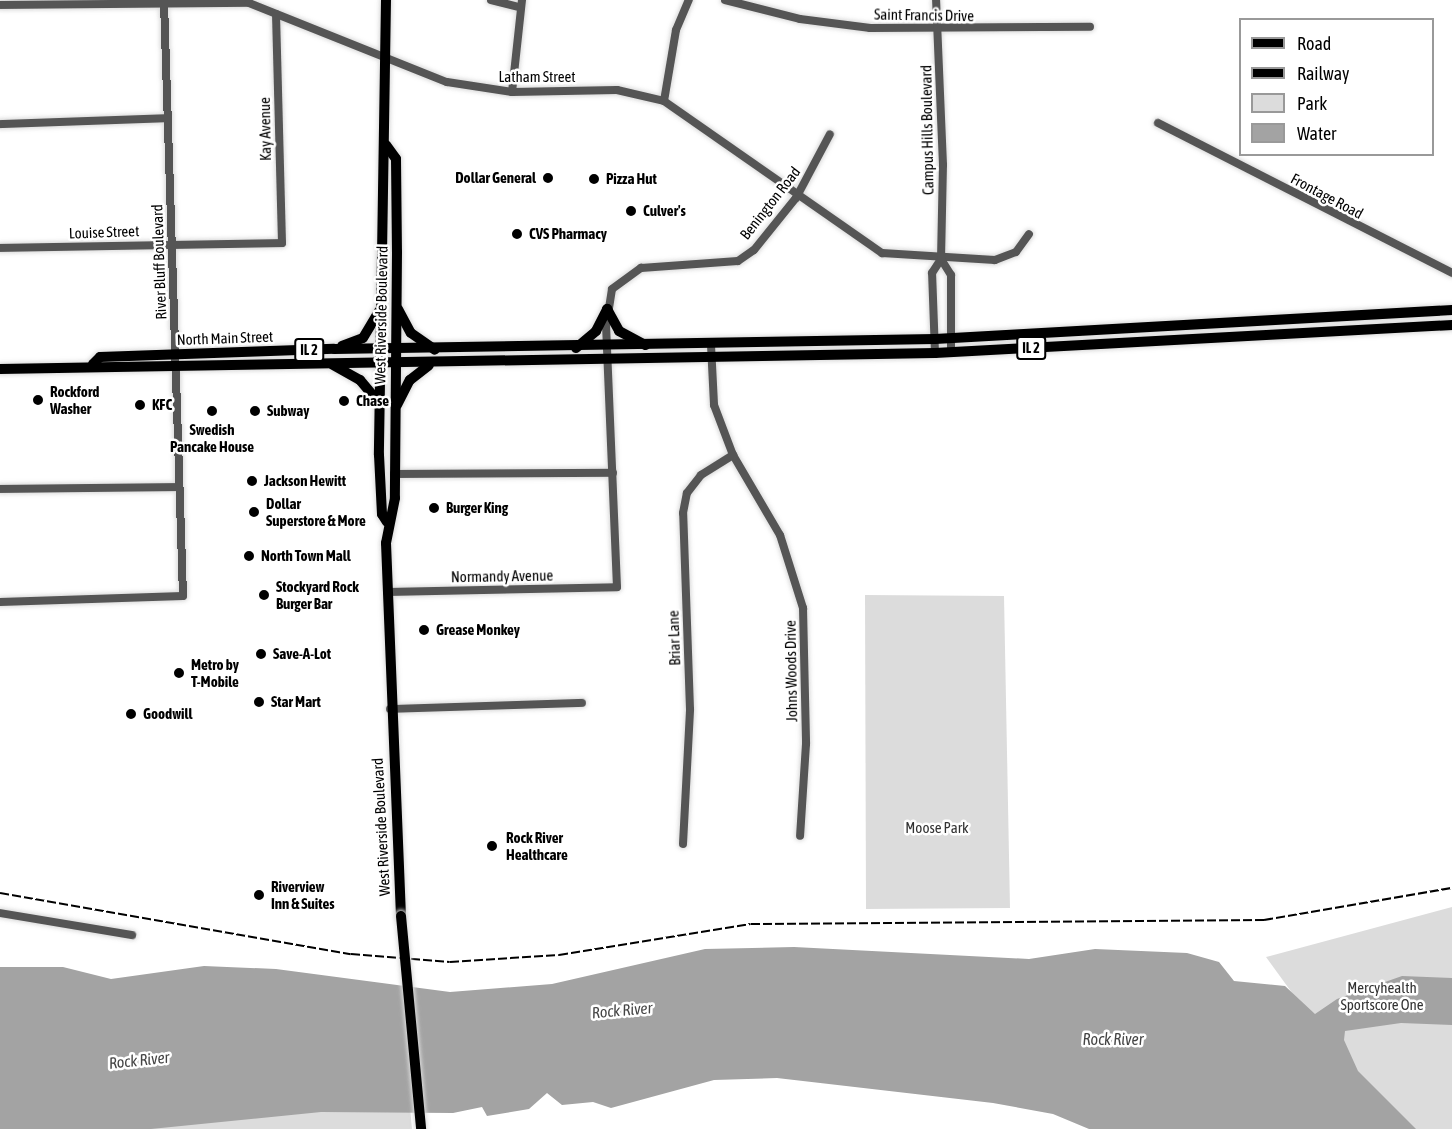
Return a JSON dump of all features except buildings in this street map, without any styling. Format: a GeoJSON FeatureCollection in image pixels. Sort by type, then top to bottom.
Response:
{"type":"FeatureCollection","features":[{"type":"Feature","properties":{"kind":"main road","name":"West Riverside Boulevard"},"geometry":{"type":"LineString","coordinates":[[386,0],[388,61],[380,308],[381,498],[387,522],[390,709],[401,916],[421,1129]]}},
{"type":"Feature","properties":{"kind":"main road","name":"West Riverside Boulevard"},"geometry":{"type":"LineString","coordinates":[[386,145],[396,159],[397,306],[393,515],[387,522]]}},
{"type":"Feature","properties":{"kind":"main road"},"geometry":{"type":"LineString","coordinates":[[397,306],[411,333],[435,350]]}},
{"type":"Feature","properties":{"kind":"main road"},"geometry":{"type":"LineString","coordinates":[[334,349],[363,338],[380,308]]}},
{"type":"Feature","properties":{"kind":"main road"},"geometry":{"type":"LineString","coordinates":[[576,348],[596,331],[607,309],[627,339],[651,347]]}},
{"type":"Feature","properties":{"kind":"main road","name":"IL 2"},"geometry":{"type":"LineString","coordinates":[[396,349],[608,349],[935,339],[1452,310]]}},
{"type":"Feature","properties":{"kind":"main road","name":"IL 2"},"geometry":{"type":"LineString","coordinates":[[396,365],[935,353],[1452,325]]}},
{"type":"Feature","properties":{"kind":"main road","name":"North Main Street"},"geometry":{"type":"LineString","coordinates":[[93,364],[100,357],[396,349]]}},
{"type":"Feature","properties":{"kind":"main road","name":"North Main Street"},"geometry":{"type":"LineString","coordinates":[[0,369],[93,364],[101,370],[396,365]]}},
{"type":"Feature","properties":{"kind":"main road"},"geometry":{"type":"LineString","coordinates":[[333,365],[360,380],[380,403]]}},
{"type":"Feature","properties":{"kind":"main road"},"geometry":{"type":"LineString","coordinates":[[394,414],[410,380],[429,366]]}},
{"type":"Feature","properties":{"kind":"street"},"geometry":{"type":"LineString","coordinates":[[492,0],[521,4],[512,92]]}},
{"type":"Feature","properties":{"kind":"street"},"geometry":{"type":"LineString","coordinates":[[664,100],[676,30],[689,0]]}},
{"type":"Feature","properties":{"kind":"street","name":"Saint Francis Drive"},"geometry":{"type":"LineString","coordinates":[[725,0],[831,25],[938,30],[1090,27]]}},
{"type":"Feature","properties":{"kind":"street","name":"Campus Hills Boulevard"},"geometry":{"type":"LineString","coordinates":[[936,0],[941,259],[951,275],[951,352]]}},
{"type":"Feature","properties":{"kind":"street","name":"Latham Street"},"geometry":{"type":"LineString","coordinates":[[0,5],[164,1],[249,3],[388,61],[447,82],[512,92],[617,90],[664,100],[796,198],[882,253],[941,259],[995,260],[1016,252],[1029,234]]}},
{"type":"Feature","properties":{"kind":"street","name":"River Bluff Boulevard"},"geometry":{"type":"LineString","coordinates":[[0,602],[183,596],[164,1]]}},
{"type":"Feature","properties":{"kind":"street","name":"Kay Avenue"},"geometry":{"type":"LineString","coordinates":[[276,14],[282,243]]}},
{"type":"Feature","properties":{"kind":"street"},"geometry":{"type":"LineString","coordinates":[[0,123],[168,118]]}},
{"type":"Feature","properties":{"kind":"street","name":"Frontage Road"},"geometry":{"type":"LineString","coordinates":[[1158,123],[1452,273]]}},
{"type":"Feature","properties":{"kind":"street","name":"Benington Road"},"geometry":{"type":"LineString","coordinates":[[617,587],[607,309],[616,284],[641,268],[738,261],[796,198],[830,134]]}},
{"type":"Feature","properties":{"kind":"street","name":"Louise Street"},"geometry":{"type":"LineString","coordinates":[[0,248],[171,243],[282,243]]}},
{"type":"Feature","properties":{"kind":"street","name":"Campus Hills Boulevard"},"geometry":{"type":"LineString","coordinates":[[935,353],[932,273],[941,259]]}},
{"type":"Feature","properties":{"kind":"street","name":"Johns Woods Drive"},"geometry":{"type":"LineString","coordinates":[[711,345],[714,405],[733,455],[780,535],[803,608],[806,744],[800,836]]}},
{"type":"Feature","properties":{"kind":"street","name":"Briar Lane"},"geometry":{"type":"LineString","coordinates":[[683,844],[690,709],[683,513],[687,493],[700,475],[733,455]]}},
{"type":"Feature","properties":{"kind":"street"},"geometry":{"type":"LineString","coordinates":[[394,474],[613,473]]}},
{"type":"Feature","properties":{"kind":"street"},"geometry":{"type":"LineString","coordinates":[[0,489],[179,487]]}},
{"type":"Feature","properties":{"kind":"street","name":"Normandy Avenue"},"geometry":{"type":"LineString","coordinates":[[387,592],[617,587]]}},
{"type":"Feature","properties":{"kind":"street"},"geometry":{"type":"LineString","coordinates":[[390,709],[582,703]]}},
{"type":"Feature","properties":{"kind":"street"},"geometry":{"type":"LineString","coordinates":[[0,913],[132,935]]}},
{"type":"Feature","properties":{"kind":"green space","name":"Moose Park"},"geometry":{"type":"Polygon","coordinates":[[[865,595],[1004,596],[1010,908],[866,909],[865,595]]]}},
{"type":"Feature","properties":{"kind":"green space","name":"Mercyhealth Sportscore One"},"geometry":{"type":"Polygon","coordinates":[[[1452,907],[1452,1129],[1391,1129],[1266,957],[1452,907]]]}},
{"type":"Feature","properties":{"kind":"green space"},"geometry":{"type":"Polygon","coordinates":[[[410,1108],[412,1129],[110,1129],[267,1113],[410,1108]]]}},
{"type":"Feature","properties":{"kind":"water","name":"Rock River"},"geometry":{"type":"Polygon","coordinates":[[[794,947],[1029,959],[1095,949],[1187,953],[1219,962],[1234,981],[1285,986],[1315,1014],[1337,999],[1402,976],[1452,978],[1452,1025],[1401,1023],[1345,1031],[1344,1040],[1358,1071],[1416,1129],[1089,1129],[1053,1114],[993,1103],[777,1078],[714,1080],[611,1108],[593,1102],[562,1105],[547,1093],[529,1109],[487,1116],[482,1107],[453,1113],[321,1112],[151,1129],[0,1129],[0,967],[63,967],[111,979],[204,966],[276,969],[450,992],[552,984],[705,949],[794,947]]]}},
{"type":"Feature","properties":{"kind":"railway"},"geometry":{"type":"LineString","coordinates":[[0,893],[351,954],[450,962],[559,955],[751,924],[1264,920],[1452,888]]}},
{"type":"Feature","properties":{"kind":"place","name":"Dollar General"},"geometry":{"type":"Point","coordinates":[548,178]}},
{"type":"Feature","properties":{"kind":"place","name":"Pizza Hut"},"geometry":{"type":"Point","coordinates":[594,179]}},
{"type":"Feature","properties":{"kind":"place","name":"Culver's"},"geometry":{"type":"Point","coordinates":[631,211]}},
{"type":"Feature","properties":{"kind":"place","name":"CVS Pharmacy"},"geometry":{"type":"Point","coordinates":[517,234]}},
{"type":"Feature","properties":{"kind":"place","name":"Rockford Washer"},"geometry":{"type":"Point","coordinates":[38,400]}},
{"type":"Feature","properties":{"kind":"place","name":"Chase"},"geometry":{"type":"Point","coordinates":[344,401]}},
{"type":"Feature","properties":{"kind":"place","name":"KFC"},"geometry":{"type":"Point","coordinates":[140,405]}},
{"type":"Feature","properties":{"kind":"place","name":"Swedish Pancake House"},"geometry":{"type":"Point","coordinates":[212,411]}},
{"type":"Feature","properties":{"kind":"place","name":"Subway"},"geometry":{"type":"Point","coordinates":[255,411]}},
{"type":"Feature","properties":{"kind":"place","name":"Jackson Hewitt"},"geometry":{"type":"Point","coordinates":[252,481]}},
{"type":"Feature","properties":{"kind":"place","name":"Burger King"},"geometry":{"type":"Point","coordinates":[434,508]}},
{"type":"Feature","properties":{"kind":"place","name":"Dollar Superstore & More"},"geometry":{"type":"Point","coordinates":[254,512]}},
{"type":"Feature","properties":{"kind":"place","name":"North Town Mall"},"geometry":{"type":"Point","coordinates":[249,556]}},
{"type":"Feature","properties":{"kind":"place","name":"Stockyard Rock Burger Bar"},"geometry":{"type":"Point","coordinates":[264,595]}},
{"type":"Feature","properties":{"kind":"place","name":"Grease Monkey"},"geometry":{"type":"Point","coordinates":[424,630]}},
{"type":"Feature","properties":{"kind":"place","name":"Save-A-Lot"},"geometry":{"type":"Point","coordinates":[261,654]}},
{"type":"Feature","properties":{"kind":"place","name":"Metro by T-Mobile"},"geometry":{"type":"Point","coordinates":[179,673]}},
{"type":"Feature","properties":{"kind":"place","name":"Star Mart"},"geometry":{"type":"Point","coordinates":[259,702]}},
{"type":"Feature","properties":{"kind":"place","name":"Goodwill"},"geometry":{"type":"Point","coordinates":[131,714]}},
{"type":"Feature","properties":{"kind":"place","name":"Rock River Healthcare"},"geometry":{"type":"Point","coordinates":[492,846]}},
{"type":"Feature","properties":{"kind":"place","name":"Riverview Inn & Suites"},"geometry":{"type":"Point","coordinates":[259,895]}}]}
